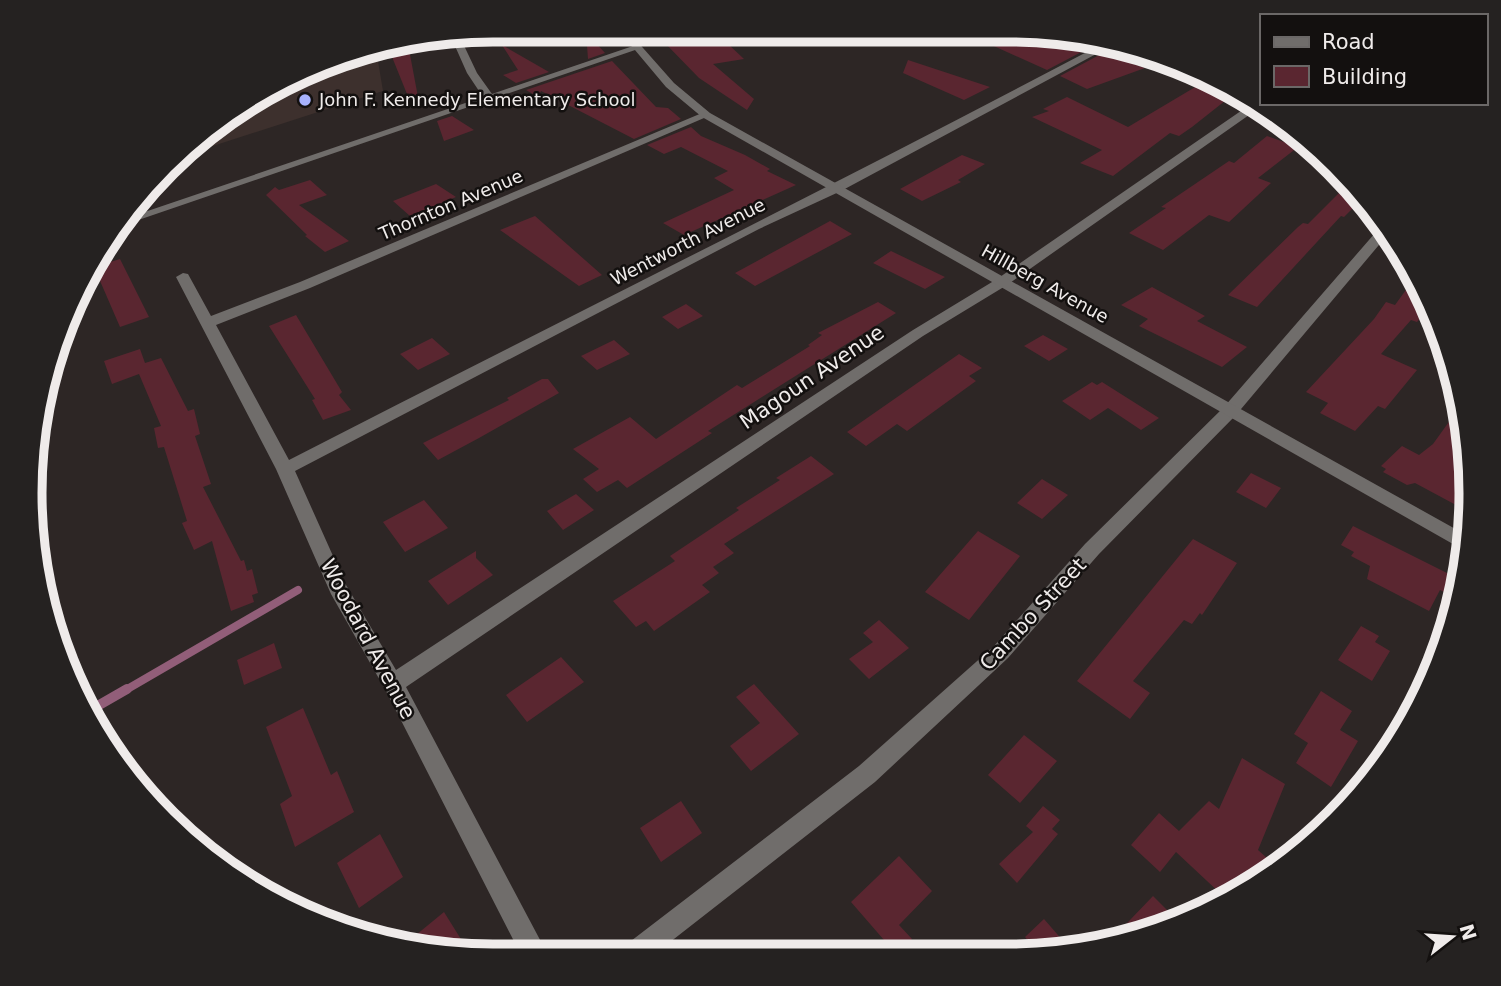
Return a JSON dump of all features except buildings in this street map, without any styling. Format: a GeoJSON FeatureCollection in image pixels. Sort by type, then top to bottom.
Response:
{"type":"FeatureCollection","features":[{"type":"Feature","properties":{"kind":"street","name":"Hillberg Avenue"},"geometry":{"type":"LineString","coordinates":[[632,42],[670,85],[706,115],[1456,538]]}},
{"type":"Feature","properties":{"kind":"street"},"geometry":{"type":"LineString","coordinates":[[458,44],[472,73],[488,96]]}},
{"type":"Feature","properties":{"kind":"street"},"geometry":{"type":"LineString","coordinates":[[134,219],[488,96],[636,48]]}},
{"type":"Feature","properties":{"kind":"street","name":"Wentworth Avenue"},"geometry":{"type":"LineString","coordinates":[[285,469],[744,232],[837,188],[1096,51]]}},
{"type":"Feature","properties":{"kind":"street","name":"Magoun Avenue"},"geometry":{"type":"LineString","coordinates":[[393,684],[918,333],[1002,282],[1248,111]]}},
{"type":"Feature","properties":{"kind":"street","name":"Thornton Avenue"},"geometry":{"type":"LineString","coordinates":[[207,323],[305,285],[706,115]]}},
{"type":"Feature","properties":{"kind":"street","name":"Cambo Street"},"geometry":{"type":"LineString","coordinates":[[648,944],[867,774],[1001,652],[1093,549],[1230,411],[1379,236]]}},
{"type":"Feature","properties":{"kind":"street","name":"Woodard Avenue"},"geometry":{"type":"LineString","coordinates":[[183,276],[285,469],[338,588],[393,684],[529,944]]}},
{"type":"Feature","properties":{"kind":"shaded area","name":"John F. Kennedy Elementary School"},"geometry":{"type":"Polygon","coordinates":[[[377,57],[383,91],[201,150],[267,102],[320,76],[377,57]]]}},
{"type":"Feature","properties":{"kind":"waterway"},"geometry":{"type":"LineString","coordinates":[[124,691],[298,590]]}},
{"type":"Feature","properties":{"kind":"waterway"},"geometry":{"type":"LineString","coordinates":[[96,707],[127,689]]}},
{"type":"Feature","properties":{"kind":"place","name":"John F. Kennedy Elementary School"},"geometry":{"type":"Point","coordinates":[305,100]}}]}
